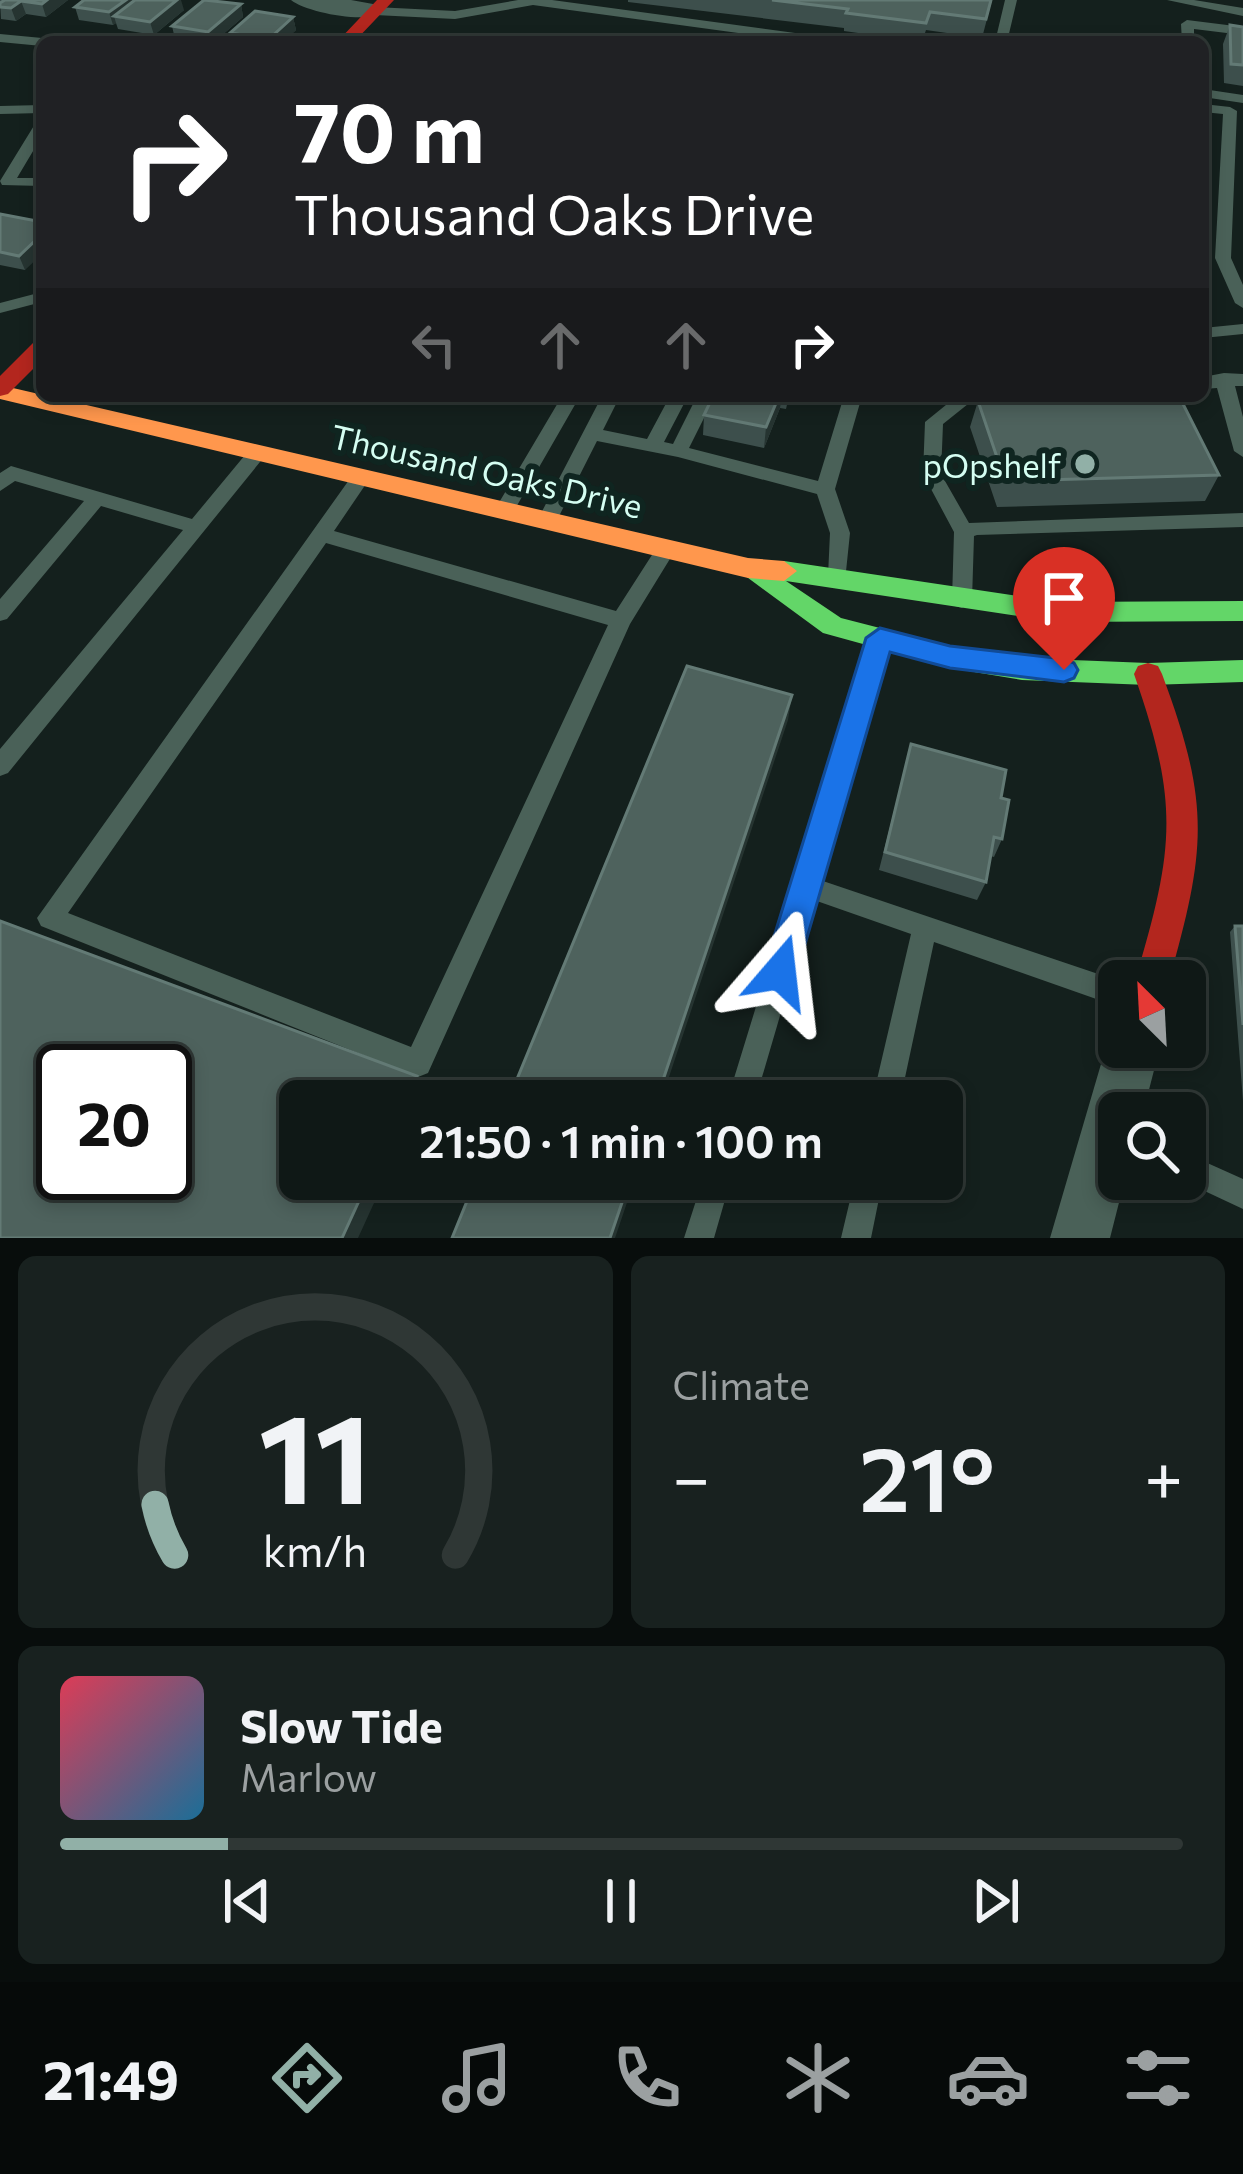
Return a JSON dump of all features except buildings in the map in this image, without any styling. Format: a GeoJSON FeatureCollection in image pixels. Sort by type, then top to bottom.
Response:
{"type":"FeatureCollection","features":[{"type":"Feature","properties":{"kind":"main road"},"geometry":{"type":"LineString","coordinates":[[351,36],[381,6]]}},
{"type":"Feature","properties":{"kind":"main road"},"geometry":{"type":"LineString","coordinates":[[0,391],[36,352]]}},
{"type":"Feature","properties":{"kind":"main road","name":"Thousand Oaks Drive"},"geometry":{"type":"LineString","coordinates":[[0,391],[36,400]]}},
{"type":"Feature","properties":{"kind":"main road","name":"Thousand Oaks Drive"},"geometry":{"type":"LineString","coordinates":[[46,402],[748,568],[838,576],[962,600],[1064,613],[1243,611]]}},
{"type":"Feature","properties":{"kind":"main road","name":"Thousand Oaks Drive"},"geometry":{"type":"LineString","coordinates":[[748,568],[833,626],[950,657],[1022,669],[1148,674],[1243,671]]}},
{"type":"Feature","properties":{"kind":"main road"},"geometry":{"type":"LineString","coordinates":[[1148,674],[1182,775],[1188,821],[1180,879],[1158,960]]}},
{"type":"Feature","properties":{"kind":"street"},"geometry":{"type":"LineString","coordinates":[[303,0],[381,6]]}},
{"type":"Feature","properties":{"kind":"street"},"geometry":{"type":"LineString","coordinates":[[1081,1238],[1098,1184]]}},
{"type":"Feature","properties":{"kind":"lane"},"geometry":{"type":"LineString","coordinates":[[454,15],[466,0]]}},
{"type":"Feature","properties":{"kind":"lane"},"geometry":{"type":"LineString","coordinates":[[1002,36],[1011,0]]}},
{"type":"Feature","properties":{"kind":"lane"},"geometry":{"type":"LineString","coordinates":[[1173,0],[1243,12]]}},
{"type":"Feature","properties":{"kind":"lane"},"geometry":{"type":"LineString","coordinates":[[381,6],[454,15],[533,1],[761,36]]}},
{"type":"Feature","properties":{"kind":"lane"},"geometry":{"type":"LineString","coordinates":[[1188,36],[1187,25],[1243,32]]}},
{"type":"Feature","properties":{"kind":"lane"},"geometry":{"type":"LineString","coordinates":[[0,38],[36,41]]}},
{"type":"Feature","properties":{"kind":"lane"},"geometry":{"type":"LineString","coordinates":[[1209,96],[1239,108],[1222,258],[1243,303]]}},
{"type":"Feature","properties":{"kind":"lane"},"geometry":{"type":"LineString","coordinates":[[0,110],[36,109]]}},
{"type":"Feature","properties":{"kind":"lane"},"geometry":{"type":"LineString","coordinates":[[4,182],[36,133]]}},
{"type":"Feature","properties":{"kind":"lane"},"geometry":{"type":"LineString","coordinates":[[4,182],[36,182]]}},
{"type":"Feature","properties":{"kind":"lane"},"geometry":{"type":"LineString","coordinates":[[0,308],[36,299]]}},
{"type":"Feature","properties":{"kind":"lane"},"geometry":{"type":"LineString","coordinates":[[1209,332],[1243,329]]}},
{"type":"Feature","properties":{"kind":"lane"},"geometry":{"type":"LineString","coordinates":[[1233,380],[1243,451]]}},
{"type":"Feature","properties":{"kind":"lane"},"geometry":{"type":"LineString","coordinates":[[504,511],[568,402]]}},
{"type":"Feature","properties":{"kind":"lane"},"geometry":{"type":"LineString","coordinates":[[547,521],[608,402]]}},
{"type":"Feature","properties":{"kind":"lane"},"geometry":{"type":"LineString","coordinates":[[652,447],[676,402]]}},
{"type":"Feature","properties":{"kind":"lane"},"geometry":{"type":"LineString","coordinates":[[677,452],[703,402]]}},
{"type":"Feature","properties":{"kind":"lane"},"geometry":{"type":"LineString","coordinates":[[838,576],[840,533],[825,489],[851,402]]}},
{"type":"Feature","properties":{"kind":"lane"},"geometry":{"type":"LineString","coordinates":[[958,402],[934,422],[932,474],[964,532],[962,600]]}},
{"type":"Feature","properties":{"kind":"lane"},"geometry":{"type":"LineString","coordinates":[[592,434],[825,489]]}},
{"type":"Feature","properties":{"kind":"lane"},"geometry":{"type":"LineString","coordinates":[[0,766],[257,453]]}},
{"type":"Feature","properties":{"kind":"lane"},"geometry":{"type":"LineString","coordinates":[[0,484],[11,473],[197,527]]}},
{"type":"Feature","properties":{"kind":"lane"},"geometry":{"type":"LineString","coordinates":[[361,478],[50,918],[418,1064],[621,621],[666,549]]}},
{"type":"Feature","properties":{"kind":"lane"},"geometry":{"type":"LineString","coordinates":[[0,613],[98,498]]}},
{"type":"Feature","properties":{"kind":"lane"},"geometry":{"type":"LineString","coordinates":[[964,532],[1243,520]]}},
{"type":"Feature","properties":{"kind":"lane"},"geometry":{"type":"LineString","coordinates":[[321,534],[621,621]]}},
{"type":"Feature","properties":{"kind":"lane"},"geometry":{"type":"LineString","coordinates":[[747,1080],[880,638]]}},
{"type":"Feature","properties":{"kind":"lane"},"geometry":{"type":"LineString","coordinates":[[806,886],[1098,987]]}},
{"type":"Feature","properties":{"kind":"lane"},"geometry":{"type":"LineString","coordinates":[[891,1080],[925,927]]}},
{"type":"Feature","properties":{"kind":"lane"},"geometry":{"type":"LineString","coordinates":[[1206,1177],[1243,1194]]}},
{"type":"Feature","properties":{"kind":"lane"},"geometry":{"type":"LineString","coordinates":[[699,1238],[711,1200]]}},
{"type":"Feature","properties":{"kind":"lane"},"geometry":{"type":"LineString","coordinates":[[856,1238],[864,1200]]}},
{"type":"Feature","properties":{"kind":"traffic: fast"},"geometry":{"type":"LineString","coordinates":[[784,571],[1058,612],[1243,611]]}},
{"type":"Feature","properties":{"kind":"traffic: fast"},"geometry":{"type":"LineString","coordinates":[[753,572],[833,626],[950,657],[1022,669],[1148,674],[1243,671]]}},
{"type":"Feature","properties":{"kind":"traffic: slow"},"geometry":{"type":"LineString","coordinates":[[0,392],[36,400]]}},
{"type":"Feature","properties":{"kind":"traffic: slow"},"geometry":{"type":"LineString","coordinates":[[42,402],[748,568],[784,571]]}},
{"type":"Feature","properties":{"kind":"traffic: jam"},"geometry":{"type":"LineString","coordinates":[[351,36],[386,0]]}},
{"type":"Feature","properties":{"kind":"traffic: jam"},"geometry":{"type":"LineString","coordinates":[[0,389],[36,353]]}},
{"type":"Feature","properties":{"kind":"traffic: jam"},"geometry":{"type":"LineString","coordinates":[[1148,674],[1177,760],[1185,828],[1176,894],[1158,960]]}},
{"type":"Feature","properties":{"kind":"place","name":"pOpshelf"},"geometry":{"type":"Point","coordinates":[1085,464]}},
{"type":"Feature","properties":{"kind":"route"},"geometry":{"type":"LineString","coordinates":[[780,972],[880,638],[950,657],[1022,669],[1064,670]]}}]}
